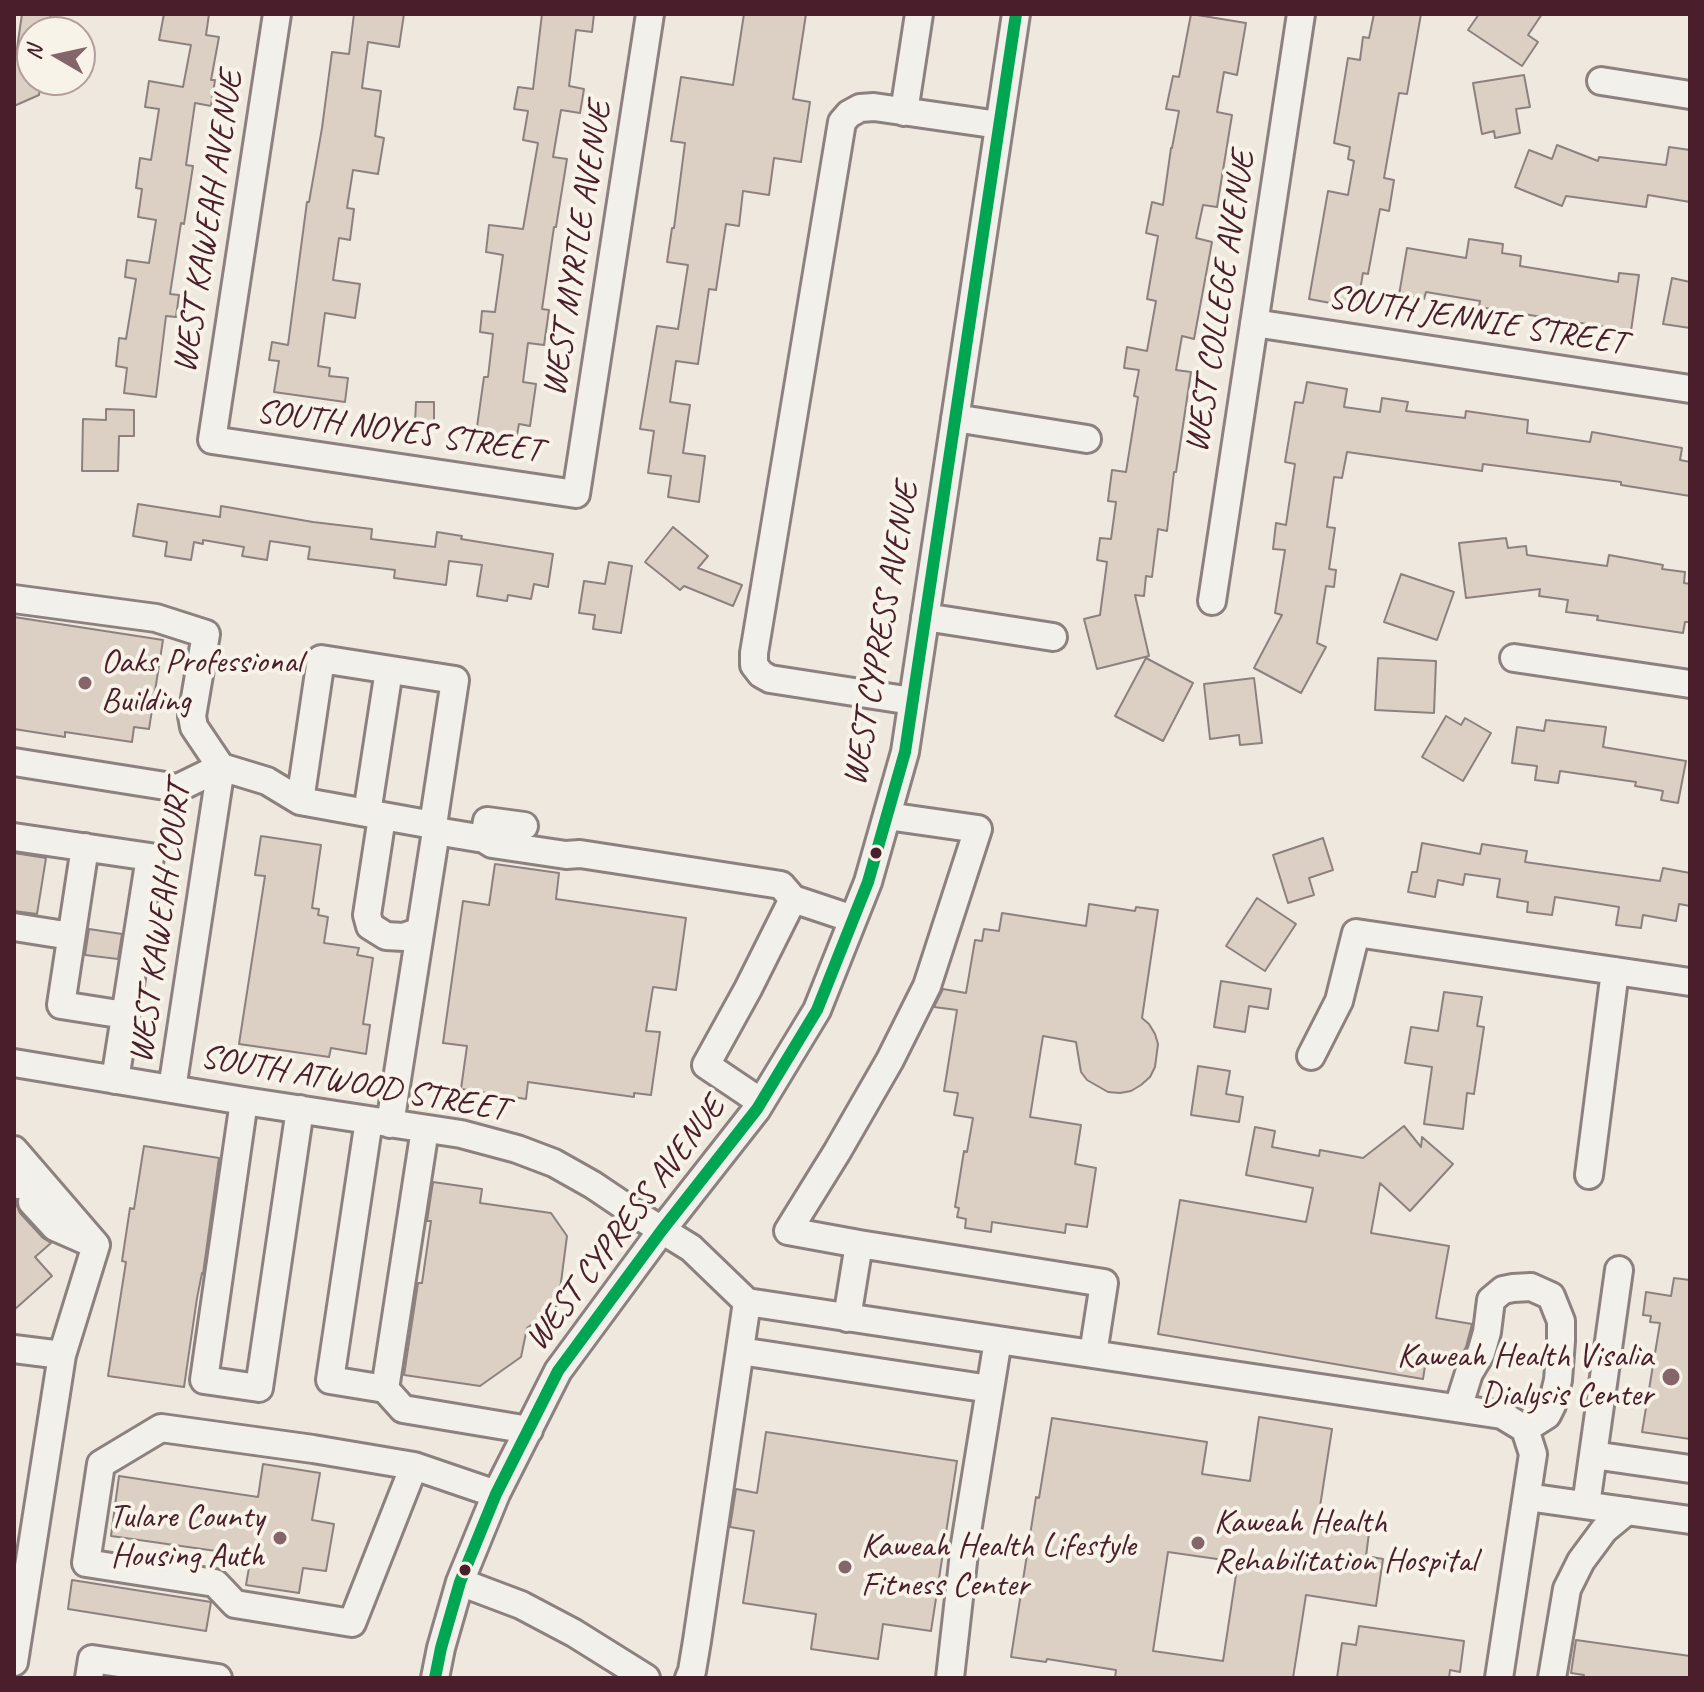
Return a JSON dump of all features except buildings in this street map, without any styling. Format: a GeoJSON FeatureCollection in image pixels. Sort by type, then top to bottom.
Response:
{"type":"FeatureCollection","features":[{"type":"Feature","properties":{"kind":"street","name":"WEST KAWEAH AVENUE"},"geometry":{"type":"LineString","coordinates":[[212,440],[277,14]]}},
{"type":"Feature","properties":{"kind":"street","name":"WEST MYRTLE AVENUE"},"geometry":{"type":"LineString","coordinates":[[576,494],[650,14]]}},
{"type":"Feature","properties":{"kind":"street"},"geometry":{"type":"LineString","coordinates":[[904,112],[919,14]]}},
{"type":"Feature","properties":{"kind":"street","name":"WEST CYPRESS AVENUE"},"geometry":{"type":"LineString","coordinates":[[435,1678],[460,1582],[496,1494],[558,1371],[761,1102],[817,1010],[868,882],[905,752],[1016,14]]}},
{"type":"Feature","properties":{"kind":"street","name":"WEST COLLEGE AVENUE"},"geometry":{"type":"LineString","coordinates":[[1212,601],[1301,14]]}},
{"type":"Feature","properties":{"kind":"street"},"geometry":{"type":"LineString","coordinates":[[1601,81],[1690,95]]}},
{"type":"Feature","properties":{"kind":"street"},"geometry":{"type":"LineString","coordinates":[[912,701],[770,679],[754,665],[757,637],[842,122],[860,108],[874,107],[999,125]]}},
{"type":"Feature","properties":{"kind":"street","name":"SOUTH JENNIE STREET"},"geometry":{"type":"LineString","coordinates":[[1254,323],[1690,389]]}},
{"type":"Feature","properties":{"kind":"street"},"geometry":{"type":"LineString","coordinates":[[955,418],[1087,439]]}},
{"type":"Feature","properties":{"kind":"street","name":"SOUTH NOYES STREET"},"geometry":{"type":"LineString","coordinates":[[212,440],[576,494]]}},
{"type":"Feature","properties":{"kind":"street"},"geometry":{"type":"LineString","coordinates":[[14,599],[156,618],[206,634],[192,716],[194,727],[221,767],[267,781],[300,801],[484,839],[492,844],[566,855],[580,854],[781,885],[793,899],[853,919]]}},
{"type":"Feature","properties":{"kind":"street"},"geometry":{"type":"LineString","coordinates":[[925,617],[1053,637]]}},
{"type":"Feature","properties":{"kind":"street"},"geometry":{"type":"LineString","coordinates":[[1514,658],[1690,684]]}},
{"type":"Feature","properties":{"kind":"street"},"geometry":{"type":"LineString","coordinates":[[300,801],[321,659],[455,680],[420,931],[330,1380],[385,1389],[403,1409],[529,1430]]}},
{"type":"Feature","properties":{"kind":"street"},"geometry":{"type":"LineString","coordinates":[[389,670],[367,915],[370,926],[386,936],[404,937],[420,931]]}},
{"type":"Feature","properties":{"kind":"street"},"geometry":{"type":"LineString","coordinates":[[14,762],[178,788],[221,767]]}},
{"type":"Feature","properties":{"kind":"street","name":"WEST KAWEAH COURT"},"geometry":{"type":"LineString","coordinates":[[172,1089],[221,767]]}},
{"type":"Feature","properties":{"kind":"street"},"geometry":{"type":"LineString","coordinates":[[887,816],[978,829],[927,986],[890,1060],[788,1231],[1104,1283],[1093,1354]]}},
{"type":"Feature","properties":{"kind":"street"},"geometry":{"type":"LineString","coordinates":[[484,839],[487,821],[524,826]]}},
{"type":"Feature","properties":{"kind":"street"},"geometry":{"type":"LineString","coordinates":[[14,837],[150,857],[115,1080]]}},
{"type":"Feature","properties":{"kind":"street"},"geometry":{"type":"LineString","coordinates":[[85,847],[61,1005],[124,1022]]}},
{"type":"Feature","properties":{"kind":"street"},"geometry":{"type":"LineString","coordinates":[[761,1102],[706,1065],[793,899]]}},
{"type":"Feature","properties":{"kind":"street"},"geometry":{"type":"LineString","coordinates":[[14,927],[71,936]]}},
{"type":"Feature","properties":{"kind":"street"},"geometry":{"type":"LineString","coordinates":[[1311,1056],[1339,1001],[1356,933],[1690,982]]}},
{"type":"Feature","properties":{"kind":"street"},"geometry":{"type":"LineString","coordinates":[[1589,1175],[1615,971]]}},
{"type":"Feature","properties":{"kind":"street","name":"SOUTH ATWOOD STREET"},"geometry":{"type":"LineString","coordinates":[[14,1063],[475,1137],[517,1149],[554,1163],[593,1185],[690,1248],[747,1302]]}},
{"type":"Feature","properties":{"kind":"street"},"geometry":{"type":"LineString","coordinates":[[244,1101],[204,1380],[259,1388],[300,1109]]}},
{"type":"Feature","properties":{"kind":"street"},"geometry":{"type":"LineString","coordinates":[[385,1389],[425,1129]]}},
{"type":"Feature","properties":{"kind":"street"},"geometry":{"type":"LineString","coordinates":[[14,1150],[96,1245]]}},
{"type":"Feature","properties":{"kind":"street"},"geometry":{"type":"LineString","coordinates":[[21,1190],[55,1227],[96,1245]]}},
{"type":"Feature","properties":{"kind":"street"},"geometry":{"type":"LineString","coordinates":[[847,1318],[859,1244]]}},
{"type":"Feature","properties":{"kind":"street"},"geometry":{"type":"LineString","coordinates":[[14,1662],[62,1355],[96,1245]]}},
{"type":"Feature","properties":{"kind":"street"},"geometry":{"type":"LineString","coordinates":[[1586,1505],[1619,1270]]}},
{"type":"Feature","properties":{"kind":"street"},"geometry":{"type":"LineString","coordinates":[[1458,1408],[1469,1373],[1481,1353],[1491,1300],[1503,1290],[1531,1287],[1551,1296],[1561,1321],[1561,1341],[1558,1380],[1552,1405],[1547,1415],[1525,1429]]}},
{"type":"Feature","properties":{"kind":"street"},"geometry":{"type":"LineString","coordinates":[[689,1678],[747,1302],[1502,1415],[1525,1429],[1533,1454],[1499,1678]]}},
{"type":"Feature","properties":{"kind":"street"},"geometry":{"type":"LineString","coordinates":[[950,1678],[965,1544],[998,1340]]}},
{"type":"Feature","properties":{"kind":"street"},"geometry":{"type":"LineString","coordinates":[[14,1349],[62,1355]]}},
{"type":"Feature","properties":{"kind":"street"},"geometry":{"type":"LineString","coordinates":[[740,1351],[990,1389]]}},
{"type":"Feature","properties":{"kind":"street"},"geometry":{"type":"LineString","coordinates":[[414,1466],[352,1623],[235,1604],[215,1583],[86,1563],[101,1464],[161,1428],[414,1466],[496,1494]]}},
{"type":"Feature","properties":{"kind":"street"},"geometry":{"type":"LineString","coordinates":[[1593,1455],[1690,1469]]}},
{"type":"Feature","properties":{"kind":"street"},"geometry":{"type":"LineString","coordinates":[[1527,1497],[1690,1520]]}},
{"type":"Feature","properties":{"kind":"street"},"geometry":{"type":"LineString","coordinates":[[1552,1678],[1567,1589],[1581,1561],[1604,1530],[1627,1511]]}},
{"type":"Feature","properties":{"kind":"street"},"geometry":{"type":"LineString","coordinates":[[460,1582],[521,1605],[574,1633],[646,1678]]}},
{"type":"Feature","properties":{"kind":"street"},"geometry":{"type":"LineString","coordinates":[[89,1678],[92,1659],[218,1678]]}},
{"type":"Feature","properties":{"kind":"street"},"geometry":{"type":"LineString","coordinates":[[14,1670],[20,1678]]}},
{"type":"Feature","properties":{"kind":"transit line"},"geometry":{"type":"LineString","coordinates":[[435,1678],[460,1582],[496,1494],[558,1371],[662,1230],[757,1109],[817,1010],[868,882],[905,752],[1016,14]]}},
{"type":"Feature","properties":{"kind":"place","name":"Oaks Professional Building"},"geometry":{"type":"Point","coordinates":[85,683]}},
{"type":"Feature","properties":{"kind":"place","name":"Kaweah Health Visalia Dialysis Center"},"geometry":{"type":"Point","coordinates":[1671,1377]}},
{"type":"Feature","properties":{"kind":"place","name":"Tulare County Housing Auth"},"geometry":{"type":"Point","coordinates":[280,1538]}},
{"type":"Feature","properties":{"kind":"place","name":"Kaweah Health Rehabilitation Hospital"},"geometry":{"type":"Point","coordinates":[1198,1543]}},
{"type":"Feature","properties":{"kind":"place","name":"Kaweah Health Lifestyle Fitness Center"},"geometry":{"type":"Point","coordinates":[845,1567]}}]}
